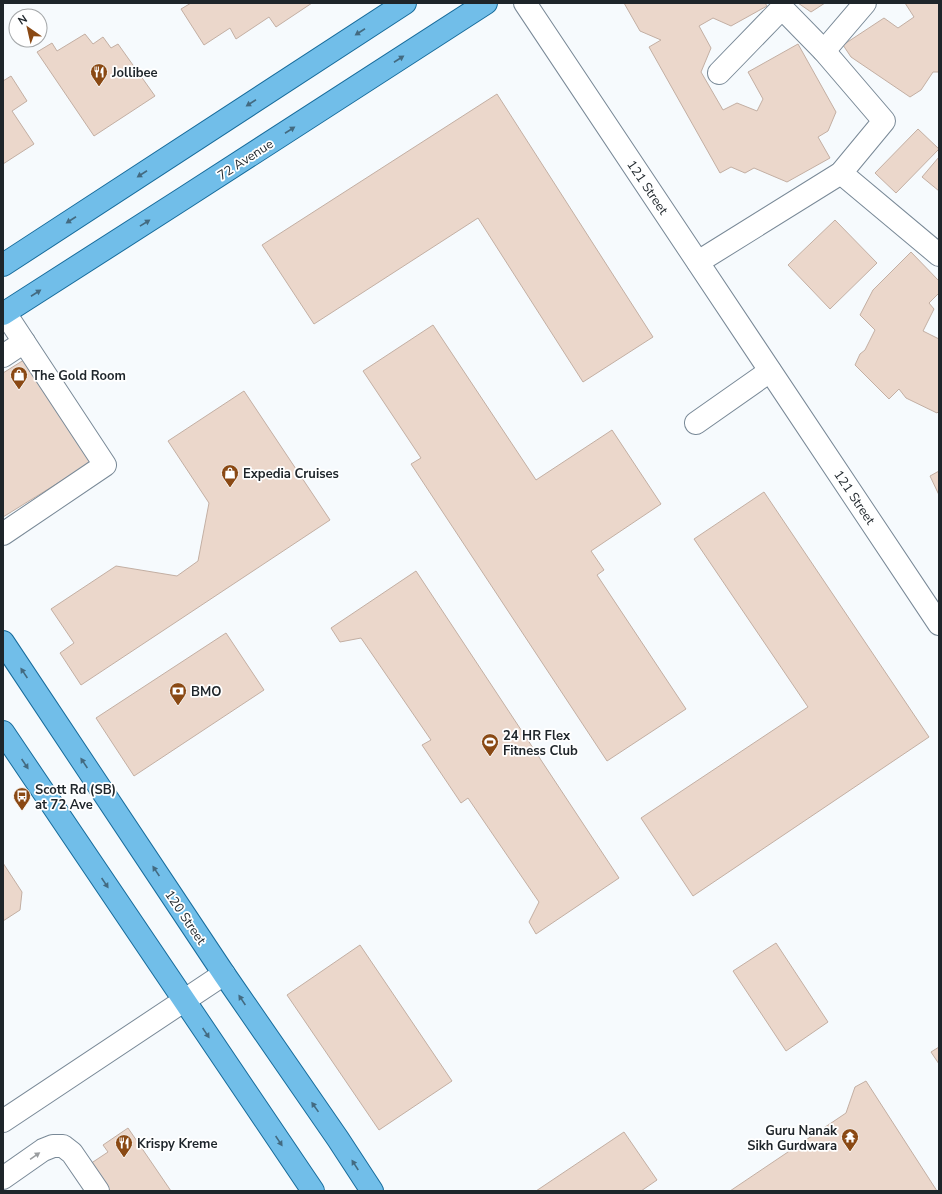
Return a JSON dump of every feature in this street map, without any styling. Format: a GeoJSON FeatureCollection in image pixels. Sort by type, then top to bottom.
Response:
{"type":"FeatureCollection","features":[{"type":"Feature","properties":{"kind":"main road"},"geometry":{"type":"LineString","coordinates":[[3,265],[405,3]]}},
{"type":"Feature","properties":{"kind":"main road","name":"72 Avenue"},"geometry":{"type":"LineString","coordinates":[[4,313],[486,3]]}},
{"type":"Feature","properties":{"kind":"main road","name":"120 Street"},"geometry":{"type":"LineString","coordinates":[[3,642],[224,974],[338,1139],[372,1191]]}},
{"type":"Feature","properties":{"kind":"main road"},"geometry":{"type":"LineString","coordinates":[[3,732],[313,1191]]}},
{"type":"Feature","properties":{"kind":"street","name":"121 Street"},"geometry":{"type":"LineString","coordinates":[[525,3],[939,624]]}},
{"type":"Feature","properties":{"kind":"street"},"geometry":{"type":"LineString","coordinates":[[824,51],[865,3]]}},
{"type":"Feature","properties":{"kind":"street"},"geometry":{"type":"LineString","coordinates":[[698,262],[841,173],[884,121],[824,51],[782,8],[719,73]]}},
{"type":"Feature","properties":{"kind":"street"},"geometry":{"type":"LineString","coordinates":[[841,173],[939,255]]}},
{"type":"Feature","properties":{"kind":"street"},"geometry":{"type":"LineString","coordinates":[[3,534],[106,465],[4,313]]}},
{"type":"Feature","properties":{"kind":"street"},"geometry":{"type":"LineString","coordinates":[[3,356],[24,342]]}},
{"type":"Feature","properties":{"kind":"street"},"geometry":{"type":"LineString","coordinates":[[696,423],[770,370]]}},
{"type":"Feature","properties":{"kind":"street"},"geometry":{"type":"LineString","coordinates":[[3,1120],[224,974]]}},
{"type":"Feature","properties":{"kind":"street"},"geometry":{"type":"LineString","coordinates":[[3,1178],[43,1150],[53,1146],[62,1146],[72,1153],[98,1191]]}},
{"type":"Feature","properties":{"kind":"building"},"geometry":{"type":"Polygon","coordinates":[[[191,3],[312,3],[276,27],[269,17],[236,39],[230,28],[204,45],[181,9],[191,3]]]}},
{"type":"Feature","properties":{"kind":"building"},"geometry":{"type":"Polygon","coordinates":[[[624,3],[765,3],[767,6],[731,26],[713,18],[699,26],[711,48],[701,72],[723,110],[737,103],[757,111],[763,99],[748,72],[798,44],[836,112],[828,131],[818,137],[830,158],[787,182],[754,168],[745,173],[731,167],[720,173],[649,47],[661,40],[640,31],[624,3]]]}},
{"type":"Feature","properties":{"kind":"building"},"geometry":{"type":"Polygon","coordinates":[[[798,3],[825,3],[811,12],[798,3]]]}},
{"type":"Feature","properties":{"kind":"building"},"geometry":{"type":"Polygon","coordinates":[[[905,3],[939,3],[939,72],[933,72],[921,90],[910,97],[851,57],[843,45],[884,18],[898,28],[914,17],[905,3]]]}},
{"type":"Feature","properties":{"kind":"building"},"geometry":{"type":"Polygon","coordinates":[[[85,34],[93,44],[103,37],[111,48],[118,44],[155,96],[94,136],[37,52],[44,48],[48,48],[48,45],[52,43],[57,51],[85,34]]]}},
{"type":"Feature","properties":{"kind":"building"},"geometry":{"type":"Polygon","coordinates":[[[11,76],[27,101],[12,111],[34,144],[3,164],[3,81],[11,76]]]}},
{"type":"Feature","properties":{"kind":"building"},"geometry":{"type":"Polygon","coordinates":[[[497,94],[653,337],[583,382],[478,218],[314,324],[262,245],[497,94]]]}},
{"type":"Feature","properties":{"kind":"building"},"geometry":{"type":"Polygon","coordinates":[[[918,129],[939,149],[896,193],[875,173],[918,129]]]}},
{"type":"Feature","properties":{"kind":"building"},"geometry":{"type":"Polygon","coordinates":[[[939,157],[939,191],[922,177],[939,157]]]}},
{"type":"Feature","properties":{"kind":"building"},"geometry":{"type":"Polygon","coordinates":[[[835,220],[877,263],[830,309],[788,265],[835,220]]]}},
{"type":"Feature","properties":{"kind":"building"},"geometry":{"type":"Polygon","coordinates":[[[911,252],[939,281],[939,293],[929,303],[934,309],[923,331],[939,339],[939,411],[937,413],[906,398],[899,389],[889,399],[855,365],[860,354],[865,350],[875,330],[860,315],[873,290],[911,252]]]}},
{"type":"Feature","properties":{"kind":"building"},"geometry":{"type":"Polygon","coordinates":[[[433,325],[536,480],[612,430],[661,504],[591,551],[604,570],[597,575],[686,709],[607,761],[411,464],[421,458],[363,371],[433,325]]]}},
{"type":"Feature","properties":{"kind":"building"},"geometry":{"type":"Polygon","coordinates":[[[27,358],[92,462],[3,517],[3,373],[27,358]]]}},
{"type":"Feature","properties":{"kind":"building"},"geometry":{"type":"Polygon","coordinates":[[[244,391],[330,520],[81,685],[60,653],[74,643],[51,609],[116,566],[177,576],[198,561],[209,503],[168,441],[244,391]]]}},
{"type":"Feature","properties":{"kind":"building"},"geometry":{"type":"Polygon","coordinates":[[[939,471],[939,495],[930,476],[939,471]]]}},
{"type":"Feature","properties":{"kind":"building"},"geometry":{"type":"Polygon","coordinates":[[[764,492],[929,737],[693,896],[641,818],[808,707],[694,539],[764,492]]]}},
{"type":"Feature","properties":{"kind":"building"},"geometry":{"type":"Polygon","coordinates":[[[416,571],[619,878],[536,934],[529,922],[539,902],[468,798],[461,803],[422,745],[431,740],[361,638],[340,642],[331,628],[416,571]]]}},
{"type":"Feature","properties":{"kind":"building"},"geometry":{"type":"Polygon","coordinates":[[[226,633],[264,690],[134,776],[96,718],[226,633]]]}},
{"type":"Feature","properties":{"kind":"building"},"geometry":{"type":"Polygon","coordinates":[[[3,863],[22,892],[20,910],[3,921],[3,863]]]}},
{"type":"Feature","properties":{"kind":"building"},"geometry":{"type":"Polygon","coordinates":[[[776,943],[828,1022],[786,1051],[733,971],[776,943]]]}},
{"type":"Feature","properties":{"kind":"building"},"geometry":{"type":"Polygon","coordinates":[[[360,945],[452,1081],[379,1130],[287,995],[360,945]]]}},
{"type":"Feature","properties":{"kind":"building"},"geometry":{"type":"Polygon","coordinates":[[[939,1047],[939,1064],[931,1052],[939,1047]]]}},
{"type":"Feature","properties":{"kind":"building","name":"Guru Nanak Sikh Gurdwara"},"geometry":{"type":"Polygon","coordinates":[[[866,1081],[937,1191],[730,1191],[846,1113],[855,1087],[866,1081]]]}},
{"type":"Feature","properties":{"kind":"building","name":"Krispy Kreme"},"geometry":{"type":"Polygon","coordinates":[[[128,1128],[171,1191],[109,1191],[90,1164],[108,1152],[103,1145],[128,1128]]]}},
{"type":"Feature","properties":{"kind":"building"},"geometry":{"type":"Polygon","coordinates":[[[624,1132],[657,1180],[641,1191],[536,1191],[624,1132]]]}},
{"type":"Feature","properties":{"kind":"place","name":"Jollibee"},"geometry":{"type":"Point","coordinates":[99,87]}},
{"type":"Feature","properties":{"kind":"place","name":"The Gold Room"},"geometry":{"type":"Point","coordinates":[19,390]}},
{"type":"Feature","properties":{"kind":"place","name":"Expedia Cruises"},"geometry":{"type":"Point","coordinates":[230,488]}},
{"type":"Feature","properties":{"kind":"place","name":"BMO"},"geometry":{"type":"Point","coordinates":[178,706]}},
{"type":"Feature","properties":{"kind":"place","name":"24 HR Flex Fitness Club"},"geometry":{"type":"Point","coordinates":[490,757]}},
{"type":"Feature","properties":{"kind":"place","name":"Scott Rd (SB) at 72 Ave"},"geometry":{"type":"Point","coordinates":[22,811]}},
{"type":"Feature","properties":{"kind":"place","name":"Guru Nanak Sikh Gurdwara"},"geometry":{"type":"Point","coordinates":[850,1152]}},
{"type":"Feature","properties":{"kind":"place","name":"Krispy Kreme"},"geometry":{"type":"Point","coordinates":[124,1158]}}]}
